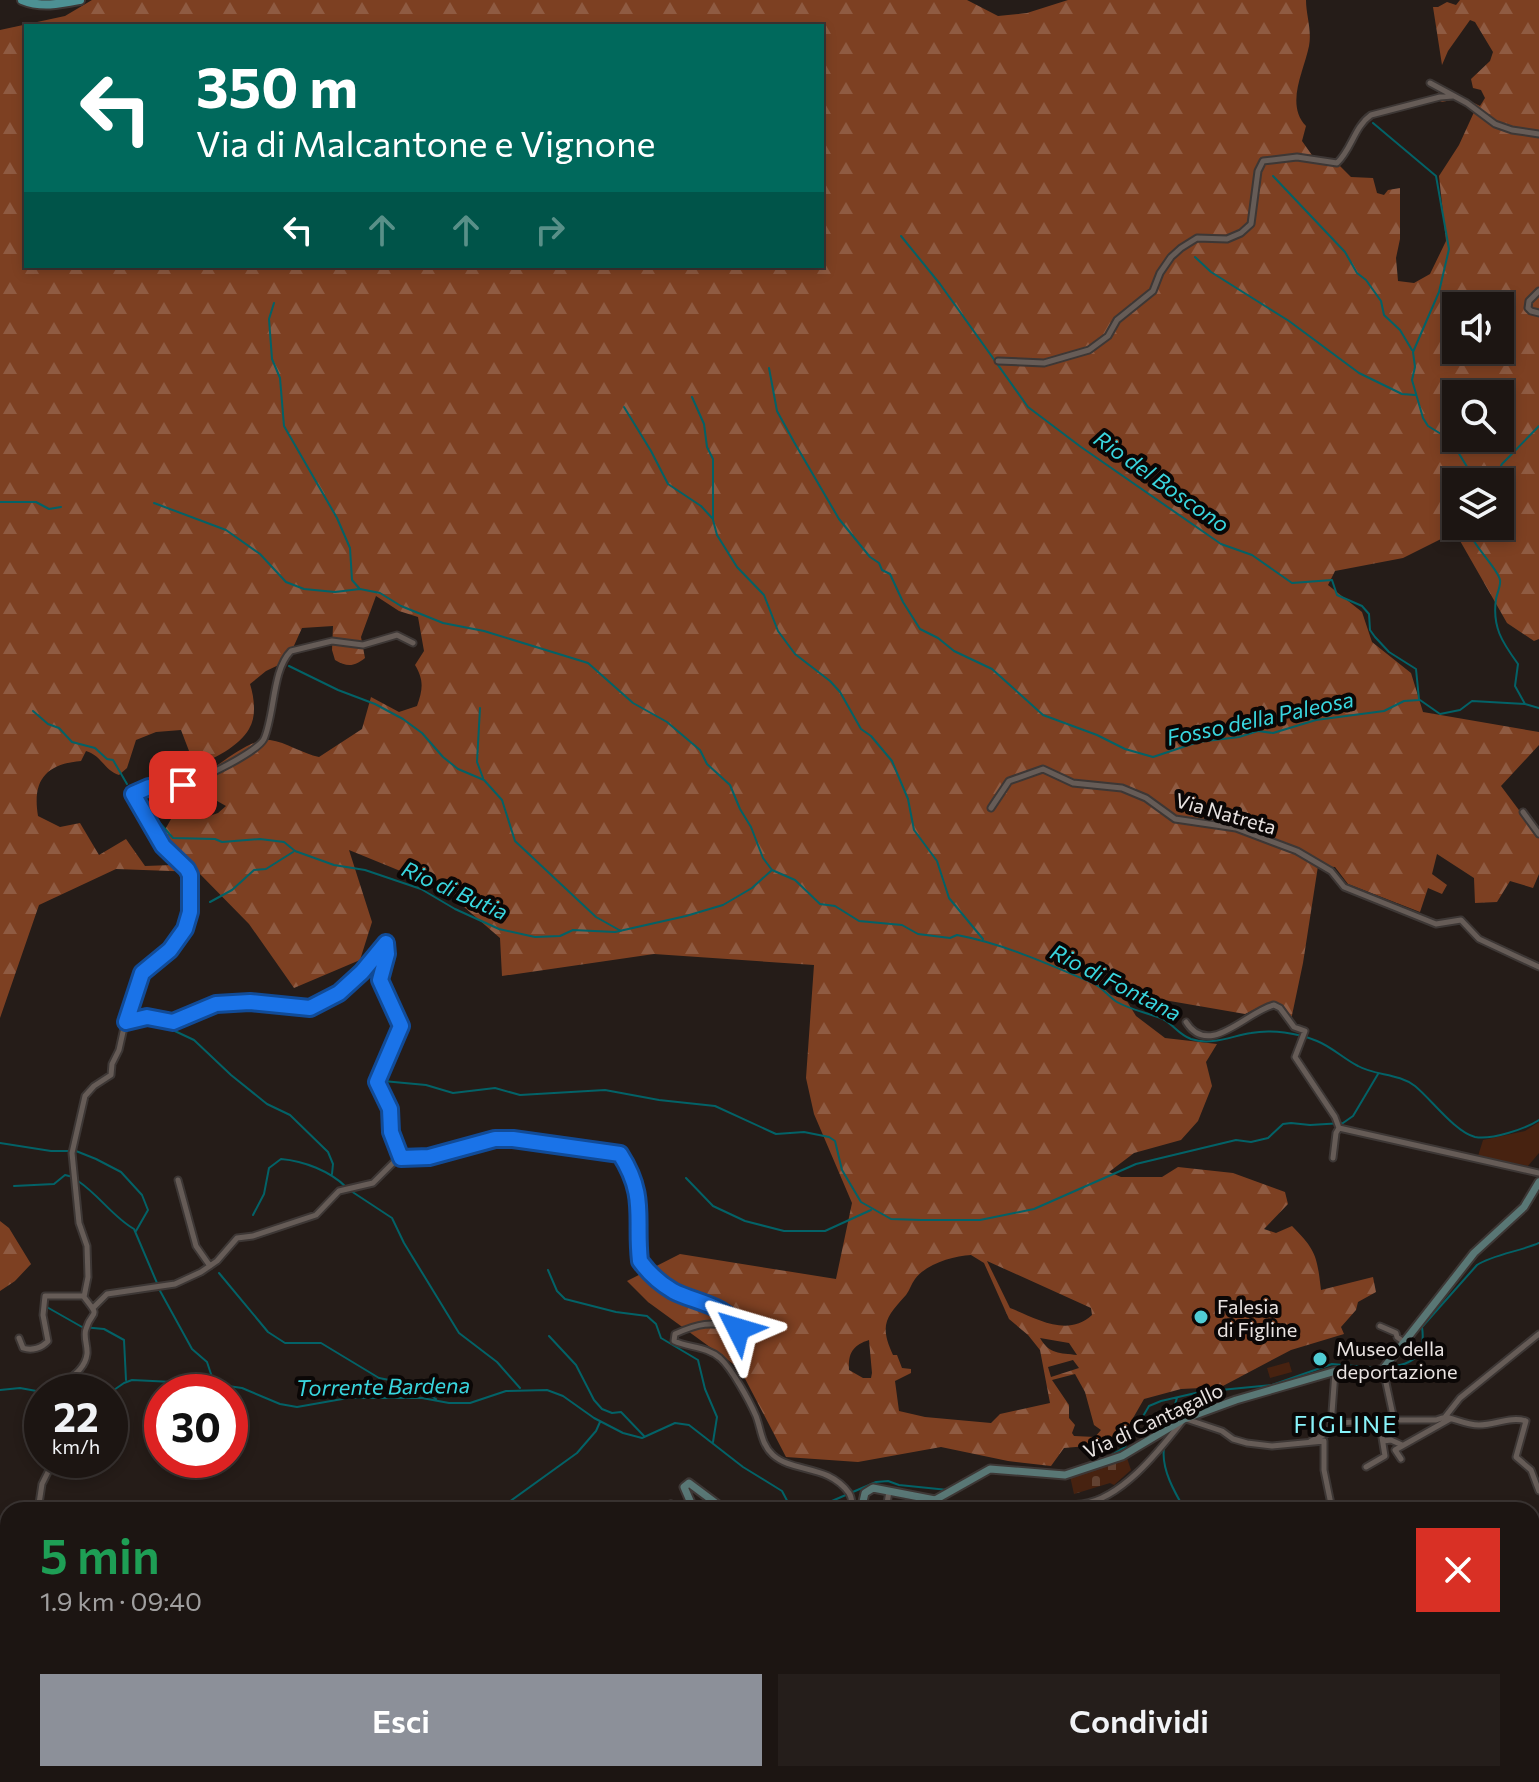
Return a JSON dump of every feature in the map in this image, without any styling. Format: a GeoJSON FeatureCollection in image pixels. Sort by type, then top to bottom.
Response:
{"type":"FeatureCollection","features":[{"type":"Feature","properties":{"kind":"main road"},"geometry":{"type":"LineString","coordinates":[[22,0],[33,4],[80,0]]}},
{"type":"Feature","properties":{"kind":"street"},"geometry":{"type":"LineString","coordinates":[[1430,83],[1442,94],[1453,96],[1486,115],[1495,124],[1539,134]]}},
{"type":"Feature","properties":{"kind":"street"},"geometry":{"type":"LineString","coordinates":[[998,361],[1044,363],[1089,350],[1108,336],[1117,320],[1153,291],[1171,257],[1181,248],[1197,238],[1227,239],[1251,224],[1258,171],[1263,161],[1297,157],[1337,163],[1349,149],[1364,120],[1371,115],[1434,100],[1442,94]]}},
{"type":"Feature","properties":{"kind":"street"},"geometry":{"type":"LineString","coordinates":[[1539,291],[1529,301],[1528,308],[1539,313]]}},
{"type":"Feature","properties":{"kind":"street"},"geometry":{"type":"LineString","coordinates":[[84,1296],[88,1277],[87,1246],[79,1223],[72,1150],[85,1096],[111,1075],[142,973],[170,950],[185,929],[190,912],[190,875],[163,846],[133,794],[149,787],[162,791],[209,775],[260,745],[281,665],[291,651],[332,641],[363,645],[397,635],[413,643]]}},
{"type":"Feature","properties":{"kind":"street","name":"Via Natreta"},"geometry":{"type":"LineString","coordinates":[[991,808],[1009,781],[1043,769],[1073,783],[1122,788],[1146,798],[1175,819],[1236,828],[1297,851],[1331,871],[1344,887],[1368,899],[1395,906],[1436,924],[1461,920],[1479,939],[1539,967]]}},
{"type":"Feature","properties":{"kind":"street"},"geometry":{"type":"LineString","coordinates":[[1523,812],[1539,834]]}},
{"type":"Feature","properties":{"kind":"street"},"geometry":{"type":"LineString","coordinates":[[126,1022],[147,1017],[173,1022],[209,1006],[235,1003],[310,1008],[339,993],[386,943],[387,954],[380,980],[401,1026],[377,1082],[390,1109],[391,1132],[401,1158]]}},
{"type":"Feature","properties":{"kind":"street"},"geometry":{"type":"LineString","coordinates":[[1186,1022],[1192,1031],[1202,1036],[1214,1036],[1229,1031],[1250,1014],[1266,1007],[1274,1005],[1280,1008],[1294,1027],[1305,1031],[1295,1057],[1339,1128]]}},
{"type":"Feature","properties":{"kind":"street"},"geometry":{"type":"LineString","coordinates":[[1333,1158],[1339,1128]]}},
{"type":"Feature","properties":{"kind":"street"},"geometry":{"type":"LineString","coordinates":[[1339,1128],[1539,1173]]}},
{"type":"Feature","properties":{"kind":"street"},"geometry":{"type":"LineString","coordinates":[[75,1374],[87,1358],[85,1329],[93,1319],[94,1307],[101,1297],[175,1284],[210,1266],[237,1238],[253,1236],[316,1215],[339,1191],[373,1183],[401,1158],[429,1157],[504,1139],[620,1154],[637,1191],[640,1261],[670,1289],[716,1308],[738,1326],[735,1329],[703,1323],[675,1334],[674,1341],[708,1350],[720,1358],[731,1371],[755,1414],[764,1444],[771,1453],[797,1465],[819,1470],[850,1496],[851,1502]]}},
{"type":"Feature","properties":{"kind":"street"},"geometry":{"type":"LineString","coordinates":[[178,1180],[196,1246],[210,1266]]}},
{"type":"Feature","properties":{"kind":"street"},"geometry":{"type":"LineString","coordinates":[[1394,1420],[1385,1367],[1474,1253],[1524,1207],[1539,1182]]}},
{"type":"Feature","properties":{"kind":"street"},"geometry":{"type":"LineString","coordinates":[[19,1338],[23,1348],[29,1350],[44,1346],[48,1341],[43,1315],[45,1296],[84,1296],[94,1307]]}},
{"type":"Feature","properties":{"kind":"street"},"geometry":{"type":"LineString","coordinates":[[1380,1326],[1396,1333],[1404,1342]]}},
{"type":"Feature","properties":{"kind":"street"},"geometry":{"type":"LineString","coordinates":[[1395,1450],[1448,1418],[1460,1398],[1538,1334]]}},
{"type":"Feature","properties":{"kind":"street","name":"Via di Cantagallo"},"geometry":{"type":"LineString","coordinates":[[865,1493],[873,1488],[935,1500],[990,1469],[1065,1475],[1122,1456],[1184,1419],[1236,1400],[1336,1371],[1372,1372],[1385,1367]]}},
{"type":"Feature","properties":{"kind":"street"},"geometry":{"type":"LineString","coordinates":[[1310,1442],[1328,1433],[1332,1423],[1336,1371]]}},
{"type":"Feature","properties":{"kind":"street"},"geometry":{"type":"LineString","coordinates":[[1332,1423],[1380,1425],[1394,1420],[1448,1418],[1474,1425],[1514,1419],[1526,1421],[1516,1457],[1531,1470],[1539,1491]]}},
{"type":"Feature","properties":{"kind":"street"},"geometry":{"type":"LineString","coordinates":[[1093,1502],[1115,1492],[1184,1419],[1247,1443],[1272,1446],[1324,1441],[1324,1470],[1331,1502]]}},
{"type":"Feature","properties":{"kind":"street"},"geometry":{"type":"LineString","coordinates":[[1366,1467],[1385,1456],[1380,1425]]}},
{"type":"Feature","properties":{"kind":"street"},"geometry":{"type":"LineString","coordinates":[[1384,1444],[1391,1440],[1403,1446]]}},
{"type":"Feature","properties":{"kind":"street"},"geometry":{"type":"LineString","coordinates":[[1384,1444],[1395,1450],[1401,1459]]}},
{"type":"Feature","properties":{"kind":"street"},"geometry":{"type":"LineString","coordinates":[[39,1502],[45,1478]]}},
{"type":"Feature","properties":{"kind":"street"},"geometry":{"type":"LineString","coordinates":[[691,1502],[684,1487],[689,1483],[714,1502]]}},
{"type":"Feature","properties":{"kind":"street"},"geometry":{"type":"LineString","coordinates":[[888,1502],[890,1490]]}},
{"type":"Feature","properties":{"kind":"street"},"geometry":{"type":"LineString","coordinates":[[850,1496],[865,1493],[863,1502]]}},
{"type":"Feature","properties":{"kind":"green space"},"geometry":{"type":"Polygon","coordinates":[[[92,0],[967,0],[998,16],[1027,13],[1068,0],[1306,0],[1310,40],[1298,87],[1297,108],[1306,126],[1302,141],[1314,158],[1329,159],[1344,153],[1354,132],[1367,116],[1384,109],[1424,102],[1439,92],[1434,87],[1442,87],[1480,106],[1485,98],[1481,90],[1473,88],[1471,79],[1490,61],[1493,52],[1475,22],[1470,20],[1442,65],[1433,7],[1447,2],[1456,5],[1460,0],[1539,0],[1539,639],[1534,641],[1507,623],[1460,540],[1514,540],[1514,468],[1442,468],[1442,538],[1403,558],[1335,571],[1328,585],[1362,612],[1372,642],[1411,673],[1423,712],[1539,732],[1539,745],[1501,786],[1539,837],[1539,874],[1533,888],[1510,881],[1497,902],[1475,903],[1474,878],[1437,854],[1432,874],[1447,885],[1442,894],[1428,888],[1420,912],[1348,884],[1335,867],[1318,866],[1291,1020],[1282,1006],[1266,1004],[1245,1014],[1164,1000],[1109,979],[1100,985],[1111,995],[1125,998],[1136,1016],[1165,1038],[1217,1044],[1206,1062],[1212,1086],[1198,1121],[1181,1140],[1134,1153],[1109,1172],[1121,1177],[1162,1177],[1178,1167],[1233,1173],[1285,1192],[1288,1204],[1264,1229],[1276,1233],[1292,1226],[1300,1234],[1314,1254],[1321,1290],[1373,1277],[1376,1292],[1358,1302],[1356,1310],[1341,1327],[1344,1334],[1291,1350],[1221,1387],[1181,1389],[1144,1399],[1125,1432],[1111,1444],[1064,1448],[1051,1466],[941,1447],[858,1462],[786,1457],[740,1369],[648,1302],[627,1281],[680,1254],[836,1279],[852,1203],[814,1114],[806,1078],[814,965],[654,954],[502,976],[500,938],[442,888],[349,850],[372,922],[360,960],[294,988],[249,924],[198,872],[116,869],[39,905],[0,1018],[0,30],[24,25],[24,268],[824,268],[824,24],[28,24],[65,16],[92,0]],[[1456,99],[1438,100],[1368,118],[1339,165],[1351,177],[1373,178],[1377,193],[1384,195],[1388,190],[1400,188],[1400,239],[1396,258],[1398,281],[1414,283],[1430,274],[1446,241],[1439,176],[1459,145],[1475,110],[1456,99]],[[376,596],[361,637],[365,658],[354,664],[343,664],[335,660],[332,650],[333,626],[302,628],[287,661],[266,671],[250,684],[254,712],[249,729],[225,752],[194,764],[181,730],[156,732],[136,740],[127,768],[119,775],[86,751],[81,761],[59,766],[44,776],[37,793],[38,816],[60,827],[80,823],[99,855],[126,839],[145,866],[172,865],[162,835],[175,812],[192,807],[201,819],[218,813],[226,806],[203,793],[207,772],[237,752],[254,743],[270,740],[319,757],[362,729],[371,697],[399,712],[417,706],[422,685],[415,665],[424,651],[418,617],[399,611],[376,596]],[[971,1255],[933,1265],[920,1274],[889,1316],[886,1336],[893,1355],[897,1355],[902,1368],[911,1369],[911,1373],[895,1381],[899,1411],[925,1417],[991,1423],[1000,1414],[1050,1403],[1040,1350],[1009,1319],[984,1263],[971,1255]],[[987,1261],[1010,1308],[1062,1326],[1082,1322],[1092,1315],[1091,1308],[987,1261]],[[1040,1338],[1051,1350],[1077,1355],[1069,1343],[1040,1338]],[[869,1340],[855,1347],[849,1359],[849,1370],[863,1378],[871,1378],[872,1373],[869,1340]],[[1073,1360],[1048,1367],[1051,1377],[1079,1368],[1073,1360]],[[1075,1374],[1052,1380],[1069,1405],[1069,1418],[1075,1425],[1074,1436],[1095,1437],[1101,1430],[1094,1425],[1085,1392],[1075,1374]]]}},
{"type":"Feature","properties":{"kind":"green space"},"geometry":{"type":"Polygon","coordinates":[[[1539,1122],[1539,1153],[1528,1166],[1478,1156],[1483,1140],[1525,1131],[1539,1122]]]}},
{"type":"Feature","properties":{"kind":"green space"},"geometry":{"type":"Polygon","coordinates":[[[0,1221],[9,1228],[31,1264],[0,1291],[0,1221]]]}},
{"type":"Feature","properties":{"kind":"green space"},"geometry":{"type":"Polygon","coordinates":[[[1289,1362],[1292,1372],[1270,1378],[1267,1368],[1289,1362]]]}},
{"type":"Feature","properties":{"kind":"green space"},"geometry":{"type":"Polygon","coordinates":[[[1124,1457],[1131,1470],[1114,1485],[1110,1483],[1074,1494],[1070,1476],[1121,1461],[1124,1457]]]}},
{"type":"Feature","properties":{"kind":"waterway"},"geometry":{"type":"LineString","coordinates":[[1373,123],[1436,176],[1449,249],[1439,292],[1413,352],[1415,367],[1412,380],[1428,426],[1446,437],[1468,468]]}},
{"type":"Feature","properties":{"kind":"waterway"},"geometry":{"type":"LineString","coordinates":[[1273,176],[1345,252],[1357,273],[1381,301],[1384,315],[1400,330],[1412,350]]}},
{"type":"Feature","properties":{"kind":"waterway","name":"Rio del Boscono"},"geometry":{"type":"LineString","coordinates":[[901,236],[940,284],[1028,407],[1221,544],[1252,555],[1292,583],[1332,580],[1337,595],[1362,606],[1369,614],[1370,630],[1389,652],[1416,669],[1419,699]]}},
{"type":"Feature","properties":{"kind":"waterway"},"geometry":{"type":"LineString","coordinates":[[1195,257],[1211,272],[1289,321],[1359,373],[1402,394],[1415,395]]}},
{"type":"Feature","properties":{"kind":"waterway"},"geometry":{"type":"LineString","coordinates":[[274,303],[269,319],[272,359],[280,378],[284,426],[337,518],[350,548],[352,580],[359,588]]}},
{"type":"Feature","properties":{"kind":"waterway","name":"Fosso della Paleosa"},"geometry":{"type":"LineString","coordinates":[[769,368],[777,411],[794,442],[839,519],[882,570],[890,574],[920,629],[954,651],[992,669],[1043,715],[1125,749],[1153,757],[1198,742],[1239,737],[1258,731],[1273,733],[1316,720],[1384,711],[1404,701],[1419,700]]}},
{"type":"Feature","properties":{"kind":"waterway"},"geometry":{"type":"LineString","coordinates":[[692,397],[704,424],[707,447],[713,459],[713,520],[717,535],[737,567],[764,595],[778,631],[795,654],[840,692],[861,729],[892,761],[908,799],[914,830],[937,861],[949,898],[983,939]]}},
{"type":"Feature","properties":{"kind":"waterway"},"geometry":{"type":"LineString","coordinates":[[624,407],[668,484],[701,506],[713,519]]}},
{"type":"Feature","properties":{"kind":"waterway"},"geometry":{"type":"LineString","coordinates":[[1500,468],[1539,426]]}},
{"type":"Feature","properties":{"kind":"waterway"},"geometry":{"type":"LineString","coordinates":[[0,502],[36,502],[49,509],[61,507]]}},
{"type":"Feature","properties":{"kind":"waterway","name":"Rio di Fontana"},"geometry":{"type":"LineString","coordinates":[[154,503],[226,530],[260,554],[286,582],[304,589],[335,592],[360,589],[380,593],[401,606],[443,623],[484,631],[588,663],[633,703],[667,722],[700,750],[707,764],[730,785],[763,858],[772,870],[795,880],[820,904],[835,906],[859,921],[902,925],[918,934],[950,938],[957,935],[1010,949],[1093,983],[1117,1002],[1163,1019],[1191,1039],[1214,1041],[1267,1031],[1310,1038],[1365,1069],[1415,1086],[1459,1129],[1475,1137],[1508,1133],[1539,1120]]}},
{"type":"Feature","properties":{"kind":"waterway"},"geometry":{"type":"LineString","coordinates":[[1473,540],[1500,580],[1495,609],[1497,626],[1518,664],[1515,686],[1525,704]]}},
{"type":"Feature","properties":{"kind":"waterway"},"geometry":{"type":"LineString","coordinates":[[289,666],[403,719],[422,733],[458,769],[484,780],[502,800],[515,841],[596,917],[621,931]]}},
{"type":"Feature","properties":{"kind":"waterway"},"geometry":{"type":"LineString","coordinates":[[1420,700],[1440,714],[1460,710],[1472,701],[1525,704],[1539,708]]}},
{"type":"Feature","properties":{"kind":"waterway"},"geometry":{"type":"LineString","coordinates":[[480,708],[477,762],[483,778]]}},
{"type":"Feature","properties":{"kind":"waterway","name":"Rio di Butia"},"geometry":{"type":"LineString","coordinates":[[33,711],[48,724],[59,728],[72,742],[95,748],[107,759],[113,760],[127,784]]}},
{"type":"Feature","properties":{"kind":"waterway","name":"Rio di Butia"},"geometry":{"type":"LineString","coordinates":[[138,798],[173,838],[284,842],[295,851],[334,865],[365,870],[421,889],[499,929],[535,937],[560,936],[573,930],[615,932],[686,916],[723,905],[752,888],[772,870]]}},
{"type":"Feature","properties":{"kind":"waterway"},"geometry":{"type":"LineString","coordinates":[[210,902],[232,890],[254,870],[266,869],[293,852]]}},
{"type":"Feature","properties":{"kind":"waterway"},"geometry":{"type":"LineString","coordinates":[[162,1025],[194,1040],[267,1104],[290,1115],[328,1152],[333,1164],[332,1174]]}},
{"type":"Feature","properties":{"kind":"waterway"},"geometry":{"type":"LineString","coordinates":[[383,1081],[426,1085],[453,1093],[495,1088],[520,1095],[605,1090],[715,1106],[776,1134],[804,1132],[829,1137],[835,1141],[842,1170],[861,1202],[891,1219],[980,1220],[1034,1209],[1136,1164],[1236,1140],[1251,1142],[1268,1138],[1283,1124],[1343,1123],[1353,1116],[1378,1074]]}},
{"type":"Feature","properties":{"kind":"waterway"},"geometry":{"type":"LineString","coordinates":[[0,1143],[51,1151],[76,1151],[121,1172],[142,1195],[148,1210],[136,1231]]}},
{"type":"Feature","properties":{"kind":"waterway"},"geometry":{"type":"LineString","coordinates":[[253,1215],[264,1194],[269,1168],[281,1159],[316,1168],[346,1187]]}},
{"type":"Feature","properties":{"kind":"waterway"},"geometry":{"type":"LineString","coordinates":[[14,1186],[54,1184],[65,1175],[73,1177]]}},
{"type":"Feature","properties":{"kind":"waterway"},"geometry":{"type":"LineString","coordinates":[[686,1178],[713,1206],[745,1221],[784,1231],[825,1231],[871,1210]]}},
{"type":"Feature","properties":{"kind":"waterway"},"geometry":{"type":"LineString","coordinates":[[78,1181],[134,1229],[157,1283]]}},
{"type":"Feature","properties":{"kind":"waterway"},"geometry":{"type":"LineString","coordinates":[[351,1191],[392,1218],[459,1333],[497,1362],[520,1388]]}},
{"type":"Feature","properties":{"kind":"waterway","name":"Torrente Bardena"},"geometry":{"type":"LineString","coordinates":[[1387,1367],[1404,1364],[1416,1357],[1422,1345],[1422,1327],[1477,1265],[1539,1243]]}},
{"type":"Feature","properties":{"kind":"waterway"},"geometry":{"type":"LineString","coordinates":[[548,1270],[557,1291],[565,1299],[647,1316],[656,1324],[661,1338],[698,1360],[705,1389],[717,1417],[713,1442]]}},
{"type":"Feature","properties":{"kind":"waterway"},"geometry":{"type":"LineString","coordinates":[[219,1273],[268,1332],[285,1343],[321,1343],[379,1378],[410,1384],[436,1399]]}},
{"type":"Feature","properties":{"kind":"waterway"},"geometry":{"type":"LineString","coordinates":[[159,1289],[192,1349],[207,1362],[211,1374]]}},
{"type":"Feature","properties":{"kind":"waterway"},"geometry":{"type":"LineString","coordinates":[[45,1306],[82,1327],[104,1329],[124,1340],[126,1374]]}},
{"type":"Feature","properties":{"kind":"waterway"},"geometry":{"type":"LineString","coordinates":[[549,1336],[576,1365],[602,1409],[621,1412],[644,1436]]}},
{"type":"Feature","properties":{"kind":"waterway","name":"Torrente Bardena"},"geometry":{"type":"LineString","coordinates":[[1108,1457],[1125,1447],[1149,1406],[1161,1401],[1200,1392],[1272,1385],[1332,1364],[1377,1368]]}},
{"type":"Feature","properties":{"kind":"waterway","name":"Torrente Bardena"},"geometry":{"type":"LineString","coordinates":[[128,1382],[242,1388],[280,1404],[297,1407],[348,1398],[422,1398],[470,1403],[506,1391],[547,1390],[563,1396],[594,1418],[623,1433],[642,1438],[675,1423],[689,1425],[743,1467],[782,1491],[788,1502]]}},
{"type":"Feature","properties":{"kind":"waterway","name":"Torrente Bardena"},"geometry":{"type":"LineString","coordinates":[[0,1390],[24,1389]]}},
{"type":"Feature","properties":{"kind":"waterway"},"geometry":{"type":"LineString","coordinates":[[1168,1426],[1177,1398]]}},
{"type":"Feature","properties":{"kind":"waterway"},"geometry":{"type":"LineString","coordinates":[[509,1502],[577,1453],[600,1422]]}},
{"type":"Feature","properties":{"kind":"waterway"},"geometry":{"type":"LineString","coordinates":[[1164,1448],[1167,1472],[1181,1502]]}},
{"type":"Feature","properties":{"kind":"waterway","name":"Torrente Bardena"},"geometry":{"type":"LineString","coordinates":[[991,1466],[1029,1469]]}},
{"type":"Feature","properties":{"kind":"waterway","name":"Torrente Bardena"},"geometry":{"type":"LineString","coordinates":[[830,1502],[876,1482],[948,1490]]}},
{"type":"Feature","properties":{"kind":"place","name":"Falesia di Figline"},"geometry":{"type":"Point","coordinates":[1201,1317]}},
{"type":"Feature","properties":{"kind":"place","name":"Museo della deportazione"},"geometry":{"type":"Point","coordinates":[1320,1359]}},
{"type":"Feature","properties":{"kind":"district","name":"FIGLINE"},"geometry":{"type":"Point","coordinates":[1346,1423]}},
{"type":"Feature","properties":{"kind":"route"},"geometry":{"type":"LineString","coordinates":[[183,785],[162,791],[149,787],[133,794],[163,846],[190,875],[190,912],[185,929],[164,958],[142,973],[126,1022],[147,1017],[173,1022],[216,1004],[250,1002],[310,1008],[339,993],[386,943],[387,954],[380,980],[401,1026],[377,1082],[390,1109],[391,1132],[401,1158],[429,1157],[495,1139],[620,1154],[637,1191],[639,1254],[644,1267],[670,1289],[716,1308],[733,1320],[738,1329]]}}]}
